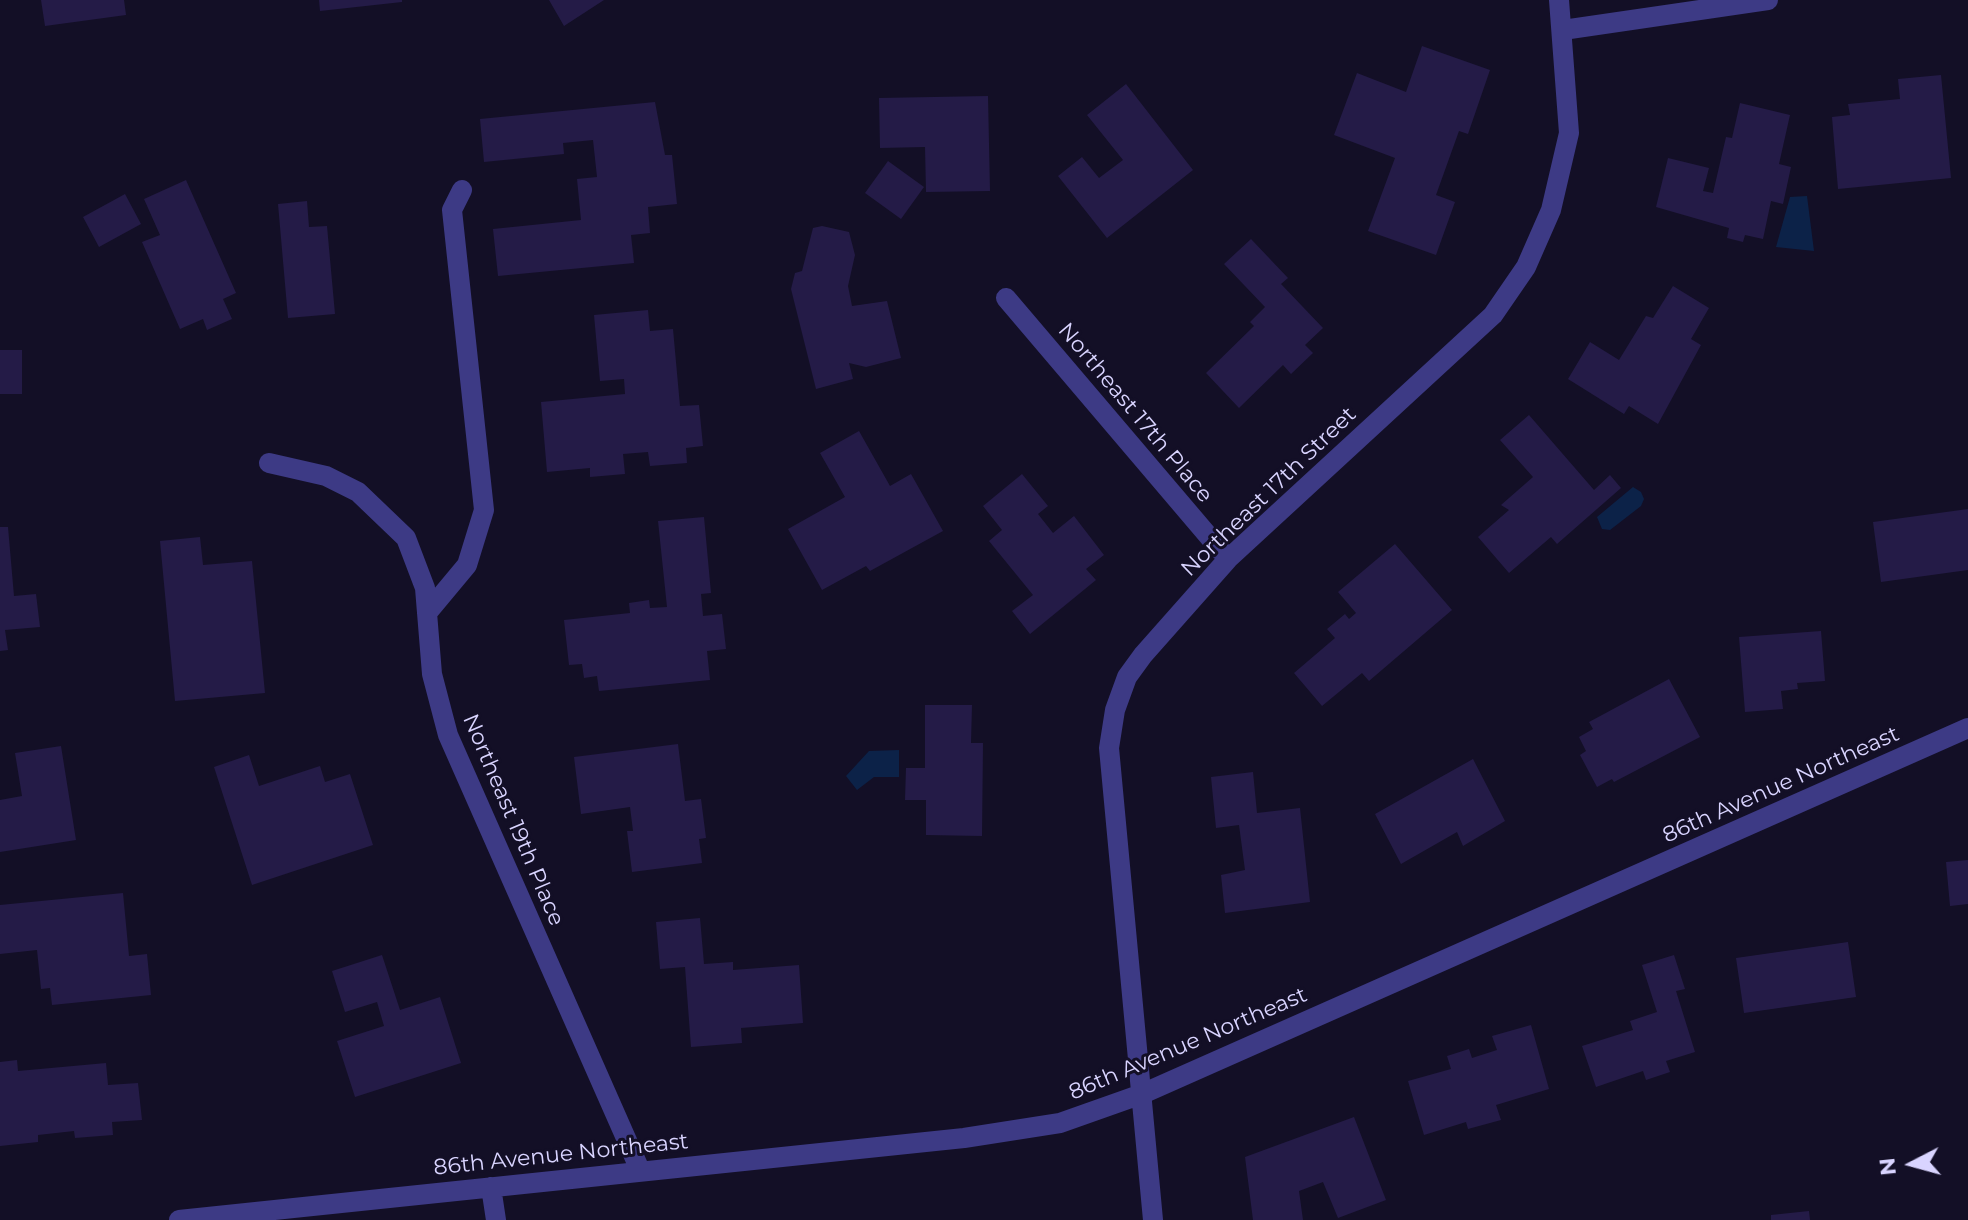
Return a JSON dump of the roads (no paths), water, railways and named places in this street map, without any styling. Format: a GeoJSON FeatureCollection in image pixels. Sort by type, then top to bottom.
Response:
{"type":"FeatureCollection","features":[{"type":"Feature","properties":{"kind":"street","name":"Northeast 17th Street"},"geometry":{"type":"LineString","coordinates":[[1153,1220],[1109,748],[1127,677],[1228,559],[1493,315],[1526,267],[1551,210],[1569,133],[1559,0]]}},
{"type":"Feature","properties":{"kind":"street"},"geometry":{"type":"LineString","coordinates":[[1563,30],[1768,0]]}},
{"type":"Feature","properties":{"kind":"street"},"geometry":{"type":"LineString","coordinates":[[427,613],[467,565],[484,510],[452,210],[462,190]]}},
{"type":"Feature","properties":{"kind":"street","name":"Northeast 17th Place"},"geometry":{"type":"LineString","coordinates":[[1006,298],[1228,559]]}},
{"type":"Feature","properties":{"kind":"street","name":"Northeast 19th Place"},"geometry":{"type":"LineString","coordinates":[[269,463],[326,476],[358,492],[406,538],[425,588],[432,674],[448,735],[640,1170]]}},
{"type":"Feature","properties":{"kind":"street","name":"86th Avenue Northeast"},"geometry":{"type":"LineString","coordinates":[[179,1220],[964,1138],[1060,1123],[1142,1094],[1968,728]]}},
{"type":"Feature","properties":{"kind":"street"},"geometry":{"type":"LineString","coordinates":[[491,1187],[496,1220]]}},
{"type":"Feature","properties":{"kind":"water"},"geometry":{"type":"Polygon","coordinates":[[[1807,196],[1814,251],[1776,247],[1790,197],[1807,196]]]}},
{"type":"Feature","properties":{"kind":"water"},"geometry":{"type":"Polygon","coordinates":[[[1633,487],[1641,492],[1644,499],[1641,506],[1610,530],[1602,529],[1597,517],[1633,487]]]}},
{"type":"Feature","properties":{"kind":"water"},"geometry":{"type":"Polygon","coordinates":[[[899,750],[899,777],[874,777],[857,790],[846,776],[869,751],[899,750]]]}}]}
